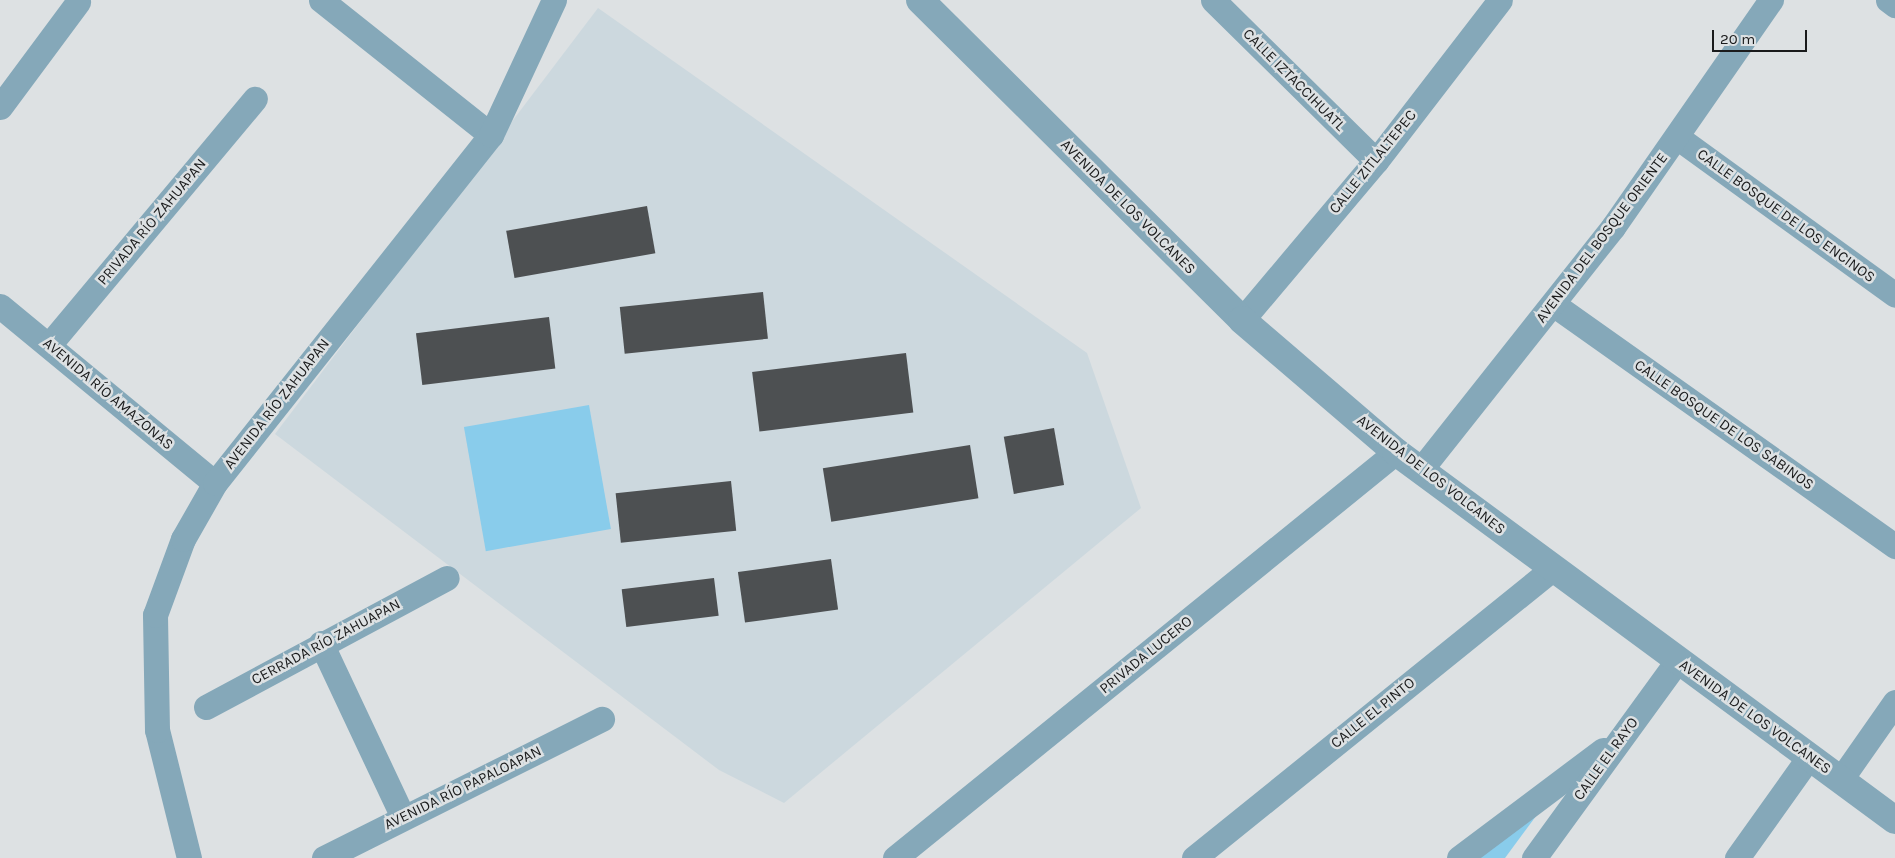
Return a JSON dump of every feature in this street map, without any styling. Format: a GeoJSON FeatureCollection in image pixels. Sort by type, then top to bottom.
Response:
{"type":"FeatureCollection","features":[{"type":"Feature","properties":{"kind":"street"},"geometry":{"type":"LineString","coordinates":[[321,0],[491,135]]}},
{"type":"Feature","properties":{"kind":"street","name":"AVENIDA RÍO ZAHUAPAN"},"geometry":{"type":"LineString","coordinates":[[189,858],[157,730],[155,615],[183,539],[215,483],[491,135],[554,0]]}},
{"type":"Feature","properties":{"kind":"street","name":"AVENIDA DE LOS VOLCANES"},"geometry":{"type":"LineString","coordinates":[[920,0],[1242,320],[1396,452],[1422,468],[1553,568],[1895,820]]}},
{"type":"Feature","properties":{"kind":"street","name":"CALLE IZTACCIHUATL"},"geometry":{"type":"LineString","coordinates":[[1213,0],[1376,161]]}},
{"type":"Feature","properties":{"kind":"street","name":"AVENIDA DEL BOSQUE ORIENTE"},"geometry":{"type":"LineString","coordinates":[[1422,468],[1613,227],[1678,137],[1771,0]]}},
{"type":"Feature","properties":{"kind":"street"},"geometry":{"type":"LineString","coordinates":[[1888,0],[1895,4]]}},
{"type":"Feature","properties":{"kind":"street"},"geometry":{"type":"LineString","coordinates":[[0,107],[78,2]]}},
{"type":"Feature","properties":{"kind":"street","name":"CALLE ZITLALTEPEC"},"geometry":{"type":"LineString","coordinates":[[1242,320],[1376,161],[1490,4]]}},
{"type":"Feature","properties":{"kind":"street","name":"PRIVADA RÍO ZAHUAPAN"},"geometry":{"type":"LineString","coordinates":[[49,345],[255,99]]}},
{"type":"Feature","properties":{"kind":"street","name":"CALLE BOSQUE DE LOS ENCINOS"},"geometry":{"type":"LineString","coordinates":[[1678,137],[1895,295]]}},
{"type":"Feature","properties":{"kind":"street","name":"CALLE BOSQUE DE LOS SABINOS"},"geometry":{"type":"LineString","coordinates":[[1553,304],[1895,546]]}},
{"type":"Feature","properties":{"kind":"street","name":"AVENIDA RÍO AMAZONAS"},"geometry":{"type":"LineString","coordinates":[[0,306],[215,483]]}},
{"type":"Feature","properties":{"kind":"street","name":"PRIVADA LUCERO"},"geometry":{"type":"LineString","coordinates":[[895,858],[1396,452]]}},
{"type":"Feature","properties":{"kind":"street","name":"CALLE EL PINTO"},"geometry":{"type":"LineString","coordinates":[[1194,858],[1553,568]]}},
{"type":"Feature","properties":{"kind":"street","name":"CERRADA RÍO ZAHUAPAN"},"geometry":{"type":"LineString","coordinates":[[206,707],[447,578]]}},
{"type":"Feature","properties":{"kind":"street"},"geometry":{"type":"LineString","coordinates":[[321,644],[403,817]]}},
{"type":"Feature","properties":{"kind":"street","name":"CALLE EL RAYO"},"geometry":{"type":"LineString","coordinates":[[1534,858],[1678,660]]}},
{"type":"Feature","properties":{"kind":"street"},"geometry":{"type":"LineString","coordinates":[[1840,779],[1895,702]]}},
{"type":"Feature","properties":{"kind":"street","name":"AVENIDA RÍO PAPALOAPAN"},"geometry":{"type":"LineString","coordinates":[[324,858],[602,719]]}},
{"type":"Feature","properties":{"kind":"street"},"geometry":{"type":"LineString","coordinates":[[1459,858],[1622,736]]}},
{"type":"Feature","properties":{"kind":"street"},"geometry":{"type":"LineString","coordinates":[[1737,858],[1810,757]]}},
{"type":"Feature","properties":{"kind":"shaded area"},"geometry":{"type":"Polygon","coordinates":[[[598,8],[1087,353],[1141,508],[784,803],[719,770],[275,434],[598,8]]]}},
{"type":"Feature","properties":{"kind":"shaded area"},"geometry":{"type":"Polygon","coordinates":[[[589,405],[611,529],[486,551],[464,427],[589,405]]]}},
{"type":"Feature","properties":{"kind":"shaded area"},"geometry":{"type":"Polygon","coordinates":[[[1542,808],[1505,858],[1477,858],[1542,808]]]}},
{"type":"Feature","properties":{"kind":"building"},"geometry":{"type":"Polygon","coordinates":[[[647,206],[655,253],[515,278],[506,231],[647,206]]]}},
{"type":"Feature","properties":{"kind":"building"},"geometry":{"type":"Polygon","coordinates":[[[763,292],[768,339],[625,354],[620,307],[763,292]]]}},
{"type":"Feature","properties":{"kind":"building"},"geometry":{"type":"Polygon","coordinates":[[[549,317],[555,369],[422,385],[416,333],[549,317]]]}},
{"type":"Feature","properties":{"kind":"building"},"geometry":{"type":"Polygon","coordinates":[[[906,353],[913,413],[759,431],[752,372],[906,353]]]}},
{"type":"Feature","properties":{"kind":"building"},"geometry":{"type":"Polygon","coordinates":[[[1054,428],[1064,485],[1014,494],[1004,437],[1054,428]]]}},
{"type":"Feature","properties":{"kind":"building"},"geometry":{"type":"Polygon","coordinates":[[[970,445],[978,498],[831,522],[823,468],[970,445]]]}},
{"type":"Feature","properties":{"kind":"building"},"geometry":{"type":"Polygon","coordinates":[[[731,481],[736,531],[621,543],[616,493],[731,481]]]}},
{"type":"Feature","properties":{"kind":"building"},"geometry":{"type":"Polygon","coordinates":[[[831,559],[838,610],[745,623],[738,572],[831,559]]]}},
{"type":"Feature","properties":{"kind":"building"},"geometry":{"type":"Polygon","coordinates":[[[714,578],[719,616],[626,627],[622,589],[714,578]]]}}]}
